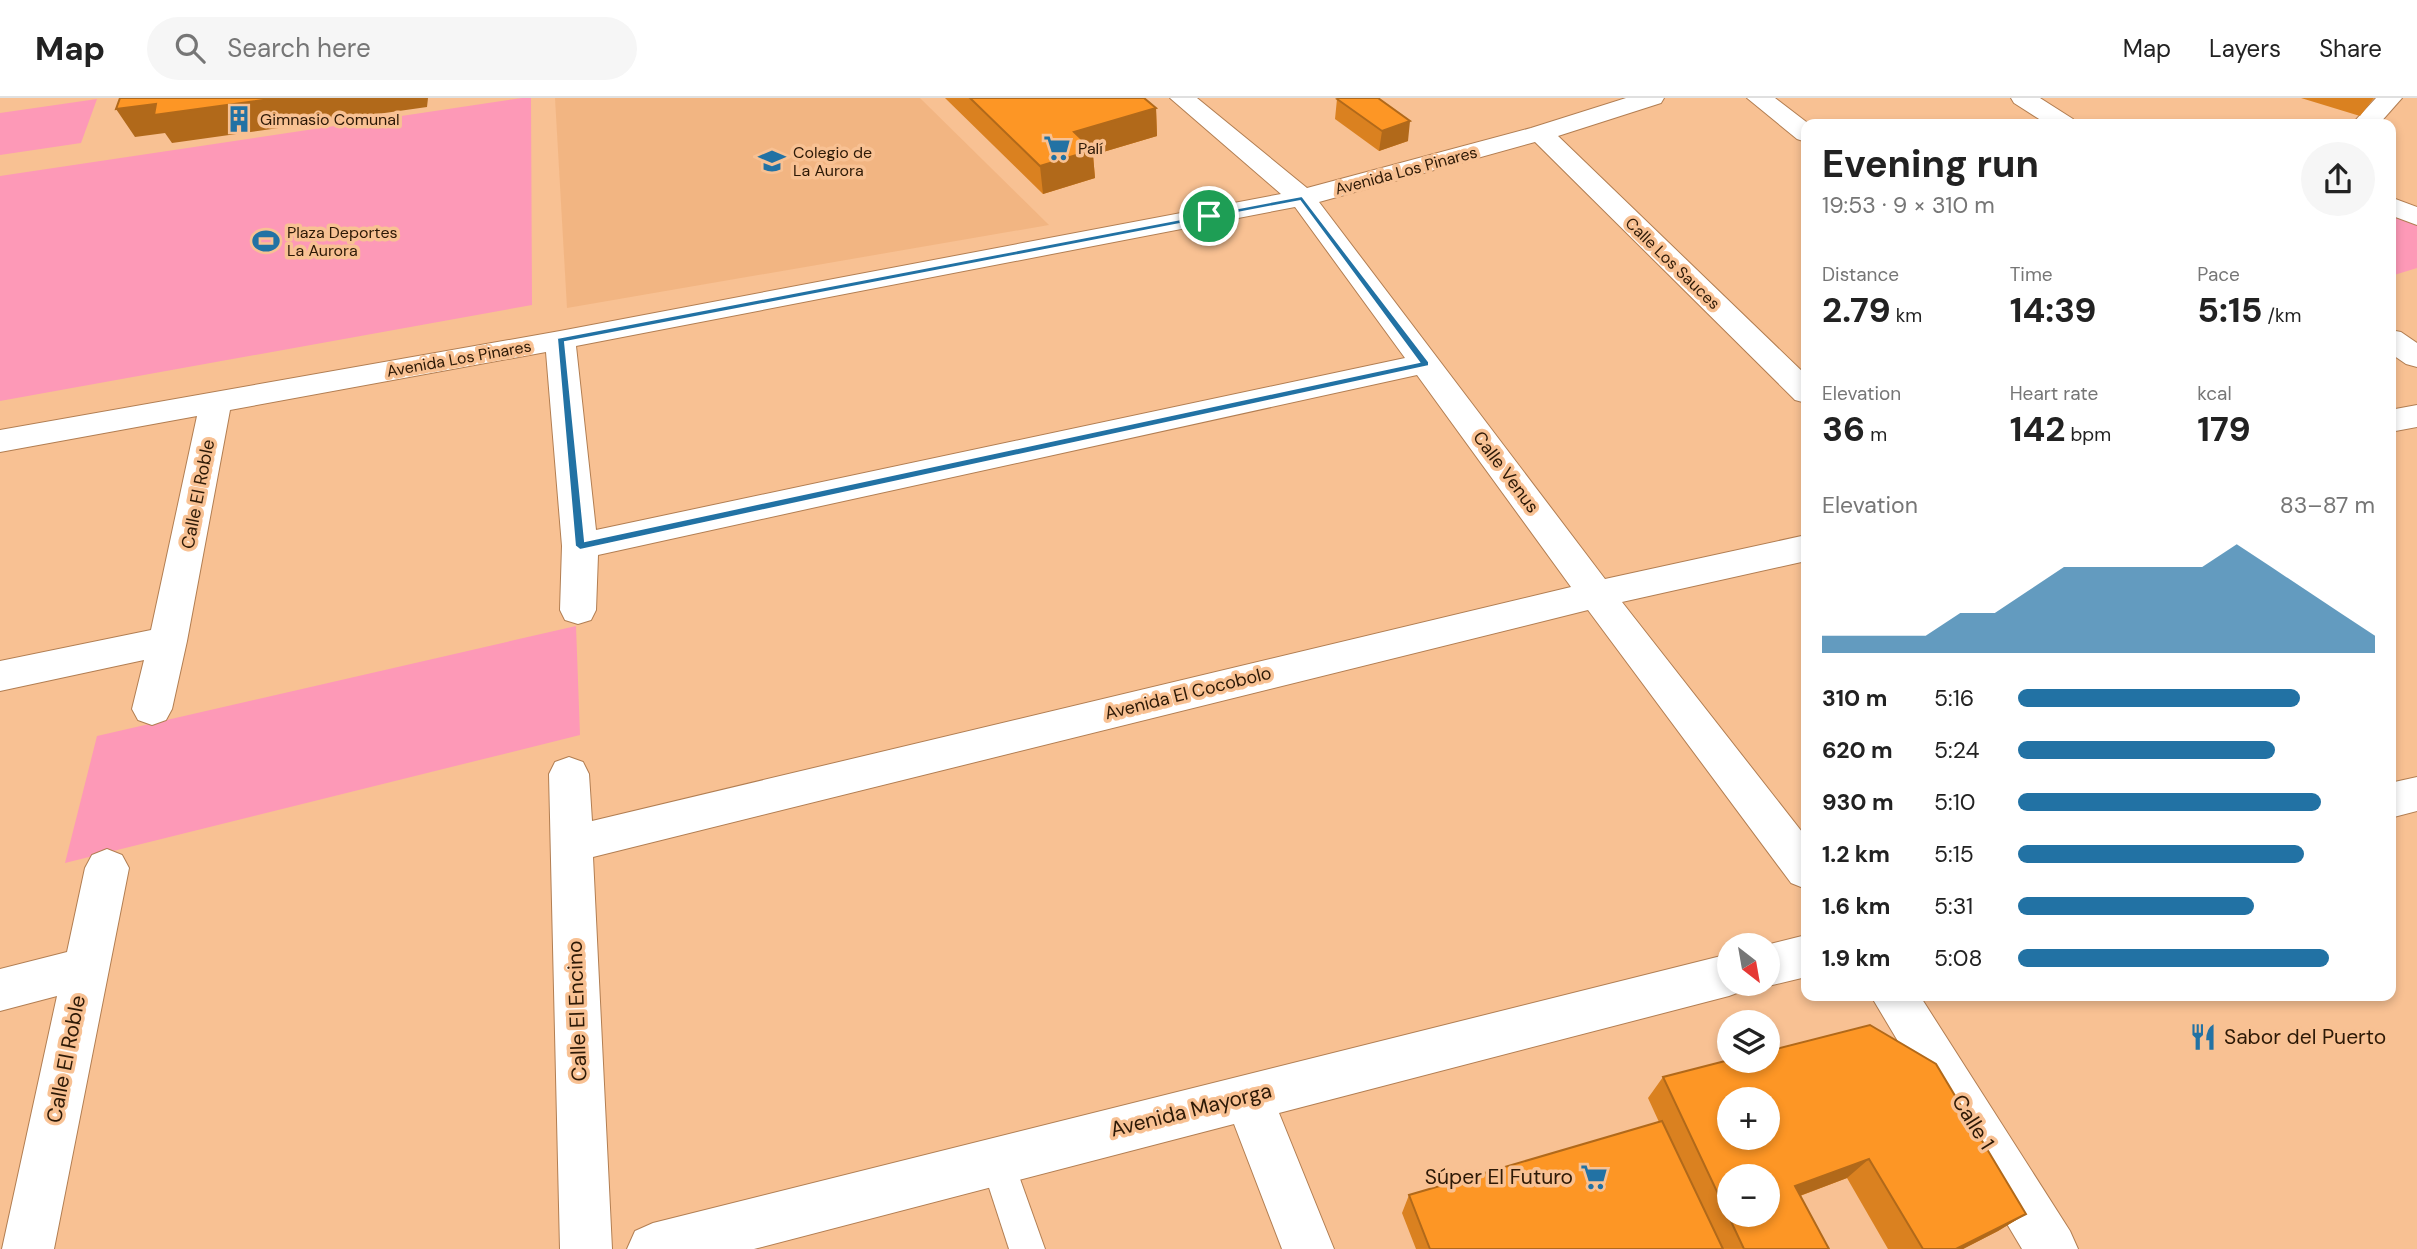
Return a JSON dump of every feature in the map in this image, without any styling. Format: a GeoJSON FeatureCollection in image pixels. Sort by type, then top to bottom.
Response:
{"type":"FeatureCollection","features":[{"type":"Feature","properties":{"kind":"street","name":"Calle Venus"},"geometry":{"type":"LineString","coordinates":[[1182,98],[1302,198],[1596,594],[1801,863]]}},
{"type":"Feature","properties":{"kind":"street","name":"Avenida Los Pinares"},"geometry":{"type":"LineString","coordinates":[[0,441],[560,340],[1302,198],[1540,133],[1652,98]]}},
{"type":"Feature","properties":{"kind":"street"},"geometry":{"type":"LineString","coordinates":[[1759,98],[1801,130]]}},
{"type":"Feature","properties":{"kind":"street"},"geometry":{"type":"LineString","coordinates":[[2023,98],[2056,119]]}},
{"type":"Feature","properties":{"kind":"street"},"geometry":{"type":"LineString","coordinates":[[2370,119],[2390,98]]}},
{"type":"Feature","properties":{"kind":"street","name":"Calle Los Sauces"},"geometry":{"type":"LineString","coordinates":[[1540,133],[1801,388]]}},
{"type":"Feature","properties":{"kind":"street"},"geometry":{"type":"LineString","coordinates":[[2396,208],[2417,218]]}},
{"type":"Feature","properties":{"kind":"street"},"geometry":{"type":"LineString","coordinates":[[560,340],[580,546],[578,610]]}},
{"type":"Feature","properties":{"kind":"street"},"geometry":{"type":"LineString","coordinates":[[2396,343],[2417,357]]}},
{"type":"Feature","properties":{"kind":"street"},"geometry":{"type":"LineString","coordinates":[[580,546],[1425,364]]}},
{"type":"Feature","properties":{"kind":"street","name":"Calle El Roble"},"geometry":{"type":"LineString","coordinates":[[152,709],[169,641],[216,401]]}},
{"type":"Feature","properties":{"kind":"street"},"geometry":{"type":"LineString","coordinates":[[2396,420],[2417,416]]}},
{"type":"Feature","properties":{"kind":"street","name":"Avenida El Cocobolo"},"geometry":{"type":"LineString","coordinates":[[571,844],[1596,594],[1801,549]]}},
{"type":"Feature","properties":{"kind":"street"},"geometry":{"type":"LineString","coordinates":[[0,676],[169,641]]}},
{"type":"Feature","properties":{"kind":"street","name":"Calle El Encino"},"geometry":{"type":"LineString","coordinates":[[569,774],[586,1249]]}},
{"type":"Feature","properties":{"kind":"street"},"geometry":{"type":"LineString","coordinates":[[2396,799],[2417,794]]}},
{"type":"Feature","properties":{"kind":"street","name":"Calle El Roble"},"geometry":{"type":"LineString","coordinates":[[28,1249],[107,868]]}},
{"type":"Feature","properties":{"kind":"street"},"geometry":{"type":"LineString","coordinates":[[1780,962],[1801,957]]}},
{"type":"Feature","properties":{"kind":"street"},"geometry":{"type":"LineString","coordinates":[[0,990],[85,968]]}},
{"type":"Feature","properties":{"kind":"street","name":"Avenida Mayorga"},"geometry":{"type":"LineString","coordinates":[[653,1249],[1717,978]]}},
{"type":"Feature","properties":{"kind":"street","name":"Calle 1"},"geometry":{"type":"LineString","coordinates":[[1897,1001],[2052,1249]]}},
{"type":"Feature","properties":{"kind":"street"},"geometry":{"type":"LineString","coordinates":[[1248,1096],[1308,1249]]}},
{"type":"Feature","properties":{"kind":"lane"},"geometry":{"type":"LineString","coordinates":[[997,1160],[1027,1249]]}},
{"type":"Feature","properties":{"kind":"shaded area","name":"Plaza Deportes La Aurora"},"geometry":{"type":"Polygon","coordinates":[[[531,98],[532,305],[0,401],[0,176],[531,98]]]}},
{"type":"Feature","properties":{"kind":"shaded area","name":"Colegio de La Aurora"},"geometry":{"type":"Polygon","coordinates":[[[555,98],[920,98],[1049,225],[567,308],[555,98]]]}},
{"type":"Feature","properties":{"kind":"shaded area"},"geometry":{"type":"Polygon","coordinates":[[[97,99],[81,143],[0,155],[0,113],[97,99]]]}},
{"type":"Feature","properties":{"kind":"shaded area"},"geometry":{"type":"Polygon","coordinates":[[[2396,214],[2417,223],[2417,268],[2396,274],[2396,214]]]}},
{"type":"Feature","properties":{"kind":"shaded area"},"geometry":{"type":"Polygon","coordinates":[[[576,626],[580,735],[65,863],[97,736],[576,626]]]}},
{"type":"Feature","properties":{"kind":"building"},"geometry":{"type":"Polygon","coordinates":[[[120,98],[278,98],[154,115],[156,104],[116,109],[120,98]]]}},
{"type":"Feature","properties":{"kind":"building"},"geometry":{"type":"Polygon","coordinates":[[[970,98],[1144,98],[1156,108],[1074,132],[1093,150],[1040,166],[970,98]]]}},
{"type":"Feature","properties":{"kind":"building"},"geometry":{"type":"Polygon","coordinates":[[[1378,98],[1410,121],[1382,131],[1337,99],[1378,98]]]}},
{"type":"Feature","properties":{"kind":"building"},"geometry":{"type":"Polygon","coordinates":[[[1870,1025],[1936,1064],[2026,1214],[1956,1249],[1923,1249],[1869,1159],[1795,1186],[1829,1249],[1744,1249],[1734,1227],[1780,1227],[1780,1164],[1717,1164],[1717,1192],[1663,1077],[1717,1063],[1717,1073],[1780,1073],[1780,1048],[1870,1025]]]}},
{"type":"Feature","properties":{"kind":"building","name":"Súper El Futuro"},"geometry":{"type":"Polygon","coordinates":[[[1662,1121],[1723,1249],[1430,1249],[1409,1195],[1662,1121]]]}},
{"type":"Feature","properties":{"kind":"place","name":"Gimnasio Comunal"},"geometry":{"type":"Point","coordinates":[239,119]}},
{"type":"Feature","properties":{"kind":"place","name":"Palí"},"geometry":{"type":"Point","coordinates":[1057,148]}},
{"type":"Feature","properties":{"kind":"place","name":"Colegio de La Aurora"},"geometry":{"type":"Point","coordinates":[772,161]}},
{"type":"Feature","properties":{"kind":"place","name":"Plaza Deportes La Aurora"},"geometry":{"type":"Point","coordinates":[266,241]}},
{"type":"Feature","properties":{"kind":"place","name":"Sabor del Puerto"},"geometry":{"type":"Point","coordinates":[2203,1037]}},
{"type":"Feature","properties":{"kind":"place","name":"Súper El Futuro"},"geometry":{"type":"Point","coordinates":[1594,1177]}},
{"type":"Feature","properties":{"kind":"route"},"geometry":{"type":"LineString","coordinates":[[1302,198],[1425,364],[580,546],[560,340],[1209,216],[1302,198]]}}]}
